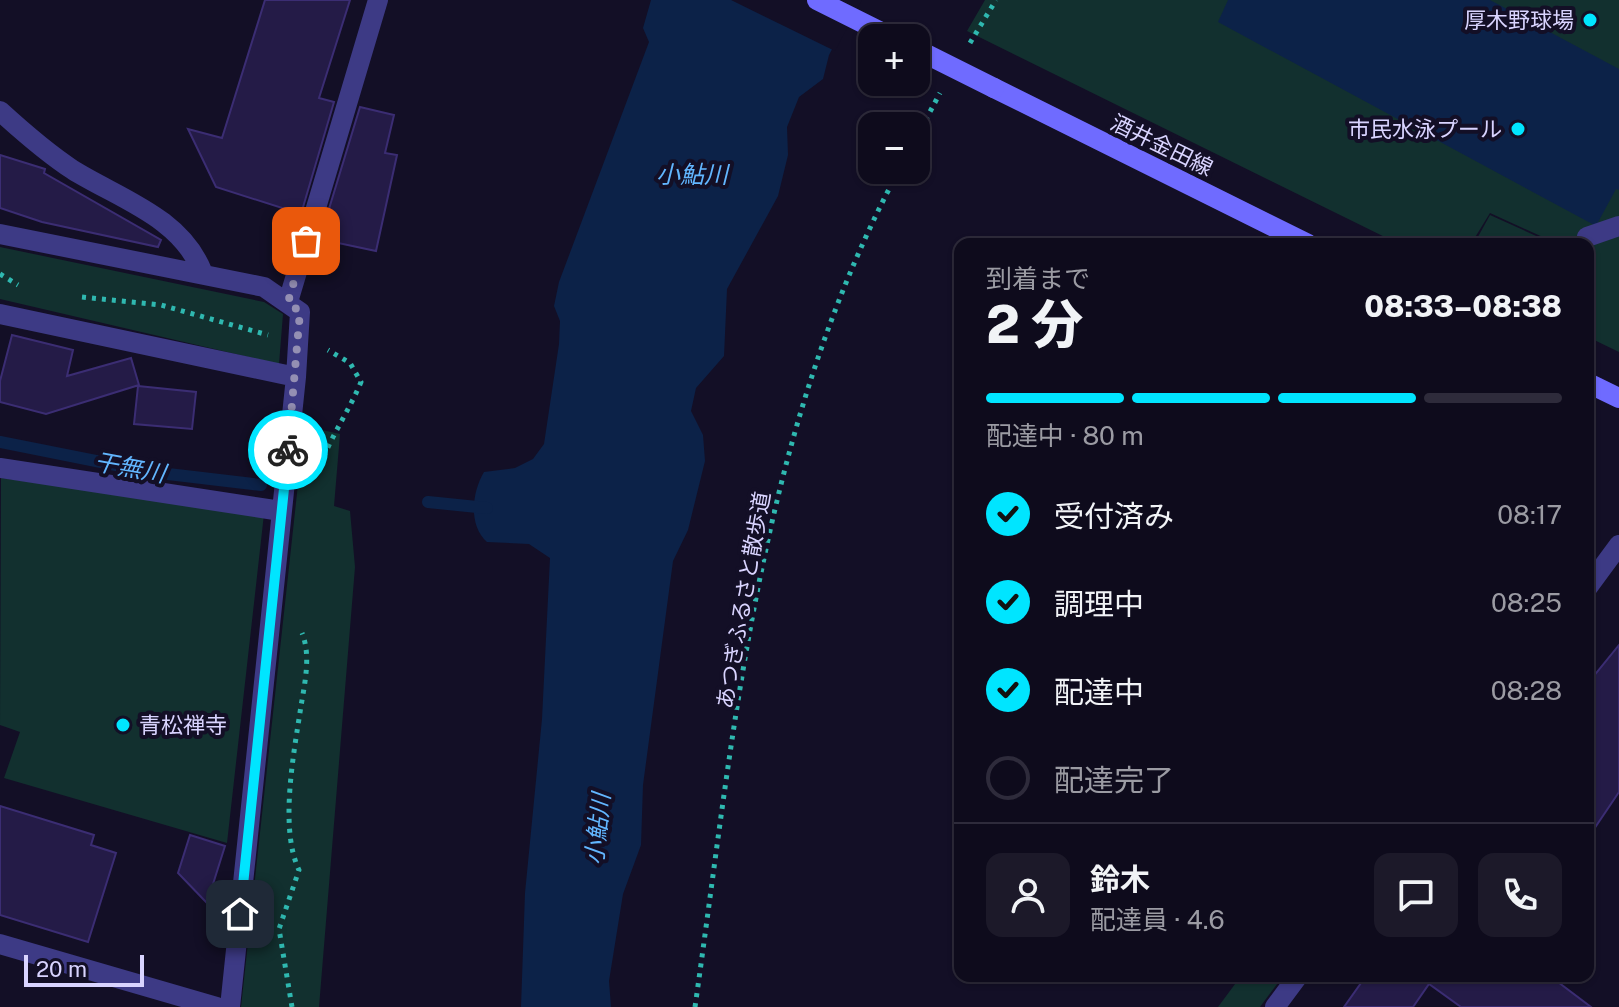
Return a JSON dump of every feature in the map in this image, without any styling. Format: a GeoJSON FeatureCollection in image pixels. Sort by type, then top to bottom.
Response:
{"type":"FeatureCollection","features":[{"type":"Feature","properties":{"kind":"main road"},"geometry":{"type":"LineString","coordinates":[[817,0],[865,24]]}},
{"type":"Feature","properties":{"kind":"main road","name":"酒井金田線"},"geometry":{"type":"LineString","coordinates":[[930,56],[1296,238]]}},
{"type":"Feature","properties":{"kind":"main road"},"geometry":{"type":"LineString","coordinates":[[1594,386],[1619,398]]}},
{"type":"Feature","properties":{"kind":"street"},"geometry":{"type":"LineString","coordinates":[[288,302],[378,0]]}},
{"type":"Feature","properties":{"kind":"street"},"geometry":{"type":"LineString","coordinates":[[0,111],[71,169],[162,220],[193,249],[202,271]]}},
{"type":"Feature","properties":{"kind":"street"},"geometry":{"type":"LineString","coordinates":[[1587,237],[1619,226]]}},
{"type":"Feature","properties":{"kind":"street"},"geometry":{"type":"LineString","coordinates":[[0,234],[202,271],[264,287],[300,312],[296,377],[230,1007]]}},
{"type":"Feature","properties":{"kind":"street"},"geometry":{"type":"LineString","coordinates":[[0,314],[296,377]]}},
{"type":"Feature","properties":{"kind":"street"},"geometry":{"type":"LineString","coordinates":[[0,468],[281,511]]}},
{"type":"Feature","properties":{"kind":"street"},"geometry":{"type":"LineString","coordinates":[[1594,579],[1619,545]]}},
{"type":"Feature","properties":{"kind":"street"},"geometry":{"type":"LineString","coordinates":[[0,944],[217,1007]]}},
{"type":"Feature","properties":{"kind":"street"},"geometry":{"type":"LineString","coordinates":[[1275,1007],[1294,982]]}},
{"type":"Feature","properties":{"kind":"path","name":"あつぎふるさと散歩道"},"geometry":{"type":"LineString","coordinates":[[695,1007],[759,572],[782,472],[805,388],[826,332],[893,184]]}},
{"type":"Feature","properties":{"kind":"green space"},"geometry":{"type":"Polygon","coordinates":[[[985,0],[1619,0],[1619,221],[1582,233],[1578,238],[1545,238],[1490,213],[1475,238],[1387,238],[967,31],[985,0]]]}},
{"type":"Feature","properties":{"kind":"green space"},"geometry":{"type":"Polygon","coordinates":[[[1490,215],[1541,238],[1477,238],[1490,215]]]}},
{"type":"Feature","properties":{"kind":"green space"},"geometry":{"type":"Polygon","coordinates":[[[1619,233],[1619,352],[1594,340],[1594,242],[1619,233]]]}},
{"type":"Feature","properties":{"kind":"green space"},"geometry":{"type":"Polygon","coordinates":[[[0,247],[264,302],[283,314],[279,364],[0,299],[0,247]]]}},
{"type":"Feature","properties":{"kind":"green space"},"geometry":{"type":"Polygon","coordinates":[[[313,428],[340,434],[334,506],[350,511],[355,567],[319,1007],[241,1007],[300,466],[313,428]]]}},
{"type":"Feature","properties":{"kind":"green space","name":"青松禅寺"},"geometry":{"type":"Polygon","coordinates":[[[1,478],[264,514],[227,843],[4,778],[20,732],[0,725],[1,478]]]}},
{"type":"Feature","properties":{"kind":"green space"},"geometry":{"type":"Polygon","coordinates":[[[1237,982],[1279,982],[1260,1007],[1218,1007],[1237,982]]]}},
{"type":"Feature","properties":{"kind":"water","name":"小鮎川"},"geometry":{"type":"Polygon","coordinates":[[[651,0],[858,0],[829,55],[823,79],[799,97],[787,127],[788,155],[778,196],[727,289],[724,356],[696,388],[691,411],[703,435],[705,461],[688,530],[673,561],[643,785],[641,845],[623,894],[609,981],[611,1007],[521,1007],[525,893],[542,719],[550,558],[529,544],[487,542],[477,527],[475,498],[484,472],[515,468],[533,459],[544,444],[559,344],[560,321],[554,306],[559,282],[649,42],[643,28],[651,0]]]}},
{"type":"Feature","properties":{"kind":"water","name":"市民水泳プール"},"geometry":{"type":"Polygon","coordinates":[[[1228,0],[1490,0],[1619,69],[1619,190],[1616,189],[1596,226],[1218,22],[1228,0]]]}},
{"type":"Feature","properties":{"kind":"pier"},"geometry":{"type":"Polygon","coordinates":[[[731,0],[862,0],[835,51],[731,0]]]}},
{"type":"Feature","properties":{"kind":"building"},"geometry":{"type":"Polygon","coordinates":[[[265,0],[350,0],[319,98],[334,102],[301,214],[216,187],[188,129],[222,138],[265,0]]]}},
{"type":"Feature","properties":{"kind":"building"},"geometry":{"type":"Polygon","coordinates":[[[360,107],[394,115],[385,153],[397,155],[376,251],[324,240],[325,222],[360,107]]]}},
{"type":"Feature","properties":{"kind":"building"},"geometry":{"type":"Polygon","coordinates":[[[0,155],[45,169],[44,173],[161,240],[158,247],[42,222],[0,208],[0,155]]]}},
{"type":"Feature","properties":{"kind":"building"},"geometry":{"type":"Polygon","coordinates":[[[12,335],[73,350],[67,376],[131,358],[139,385],[46,414],[0,402],[0,381],[12,335]]]}},
{"type":"Feature","properties":{"kind":"building"},"geometry":{"type":"Polygon","coordinates":[[[138,386],[196,392],[192,429],[134,424],[138,386]]]}},
{"type":"Feature","properties":{"kind":"building"},"geometry":{"type":"Polygon","coordinates":[[[1619,645],[1619,792],[1594,829],[1594,676],[1619,645]]]}},
{"type":"Feature","properties":{"kind":"building"},"geometry":{"type":"Polygon","coordinates":[[[0,806],[94,835],[91,845],[116,853],[88,942],[0,915],[0,806]]]}},
{"type":"Feature","properties":{"kind":"building"},"geometry":{"type":"Polygon","coordinates":[[[190,835],[225,846],[207,903],[178,873],[190,835]]]}},
{"type":"Feature","properties":{"kind":"building"},"geometry":{"type":"Polygon","coordinates":[[[1362,982],[1558,982],[1591,1007],[1461,1007],[1429,984],[1413,1007],[1344,1007],[1362,982]]]}},
{"type":"Feature","properties":{"kind":"waterway","name":"干無川"},"geometry":{"type":"LineString","coordinates":[[0,442],[151,472],[261,485]]}},
{"type":"Feature","properties":{"kind":"waterway","name":"干無川"},"geometry":{"type":"LineString","coordinates":[[428,502],[487,508]]}},
{"type":"Feature","properties":{"kind":"way so far"},"geometry":{"type":"LineString","coordinates":[[288,450],[300,312],[288,302],[306,241]]}},
{"type":"Feature","properties":{"kind":"place","name":"厚木野球場"},"geometry":{"type":"Point","coordinates":[1590,20]}},
{"type":"Feature","properties":{"kind":"place","name":"市民水泳プール"},"geometry":{"type":"Point","coordinates":[1518,129]}},
{"type":"Feature","properties":{"kind":"place","name":"青松禅寺"},"geometry":{"type":"Point","coordinates":[123,725]}},
{"type":"Feature","properties":{"kind":"route"},"geometry":{"type":"LineString","coordinates":[[240,914],[288,450]]}}]}
